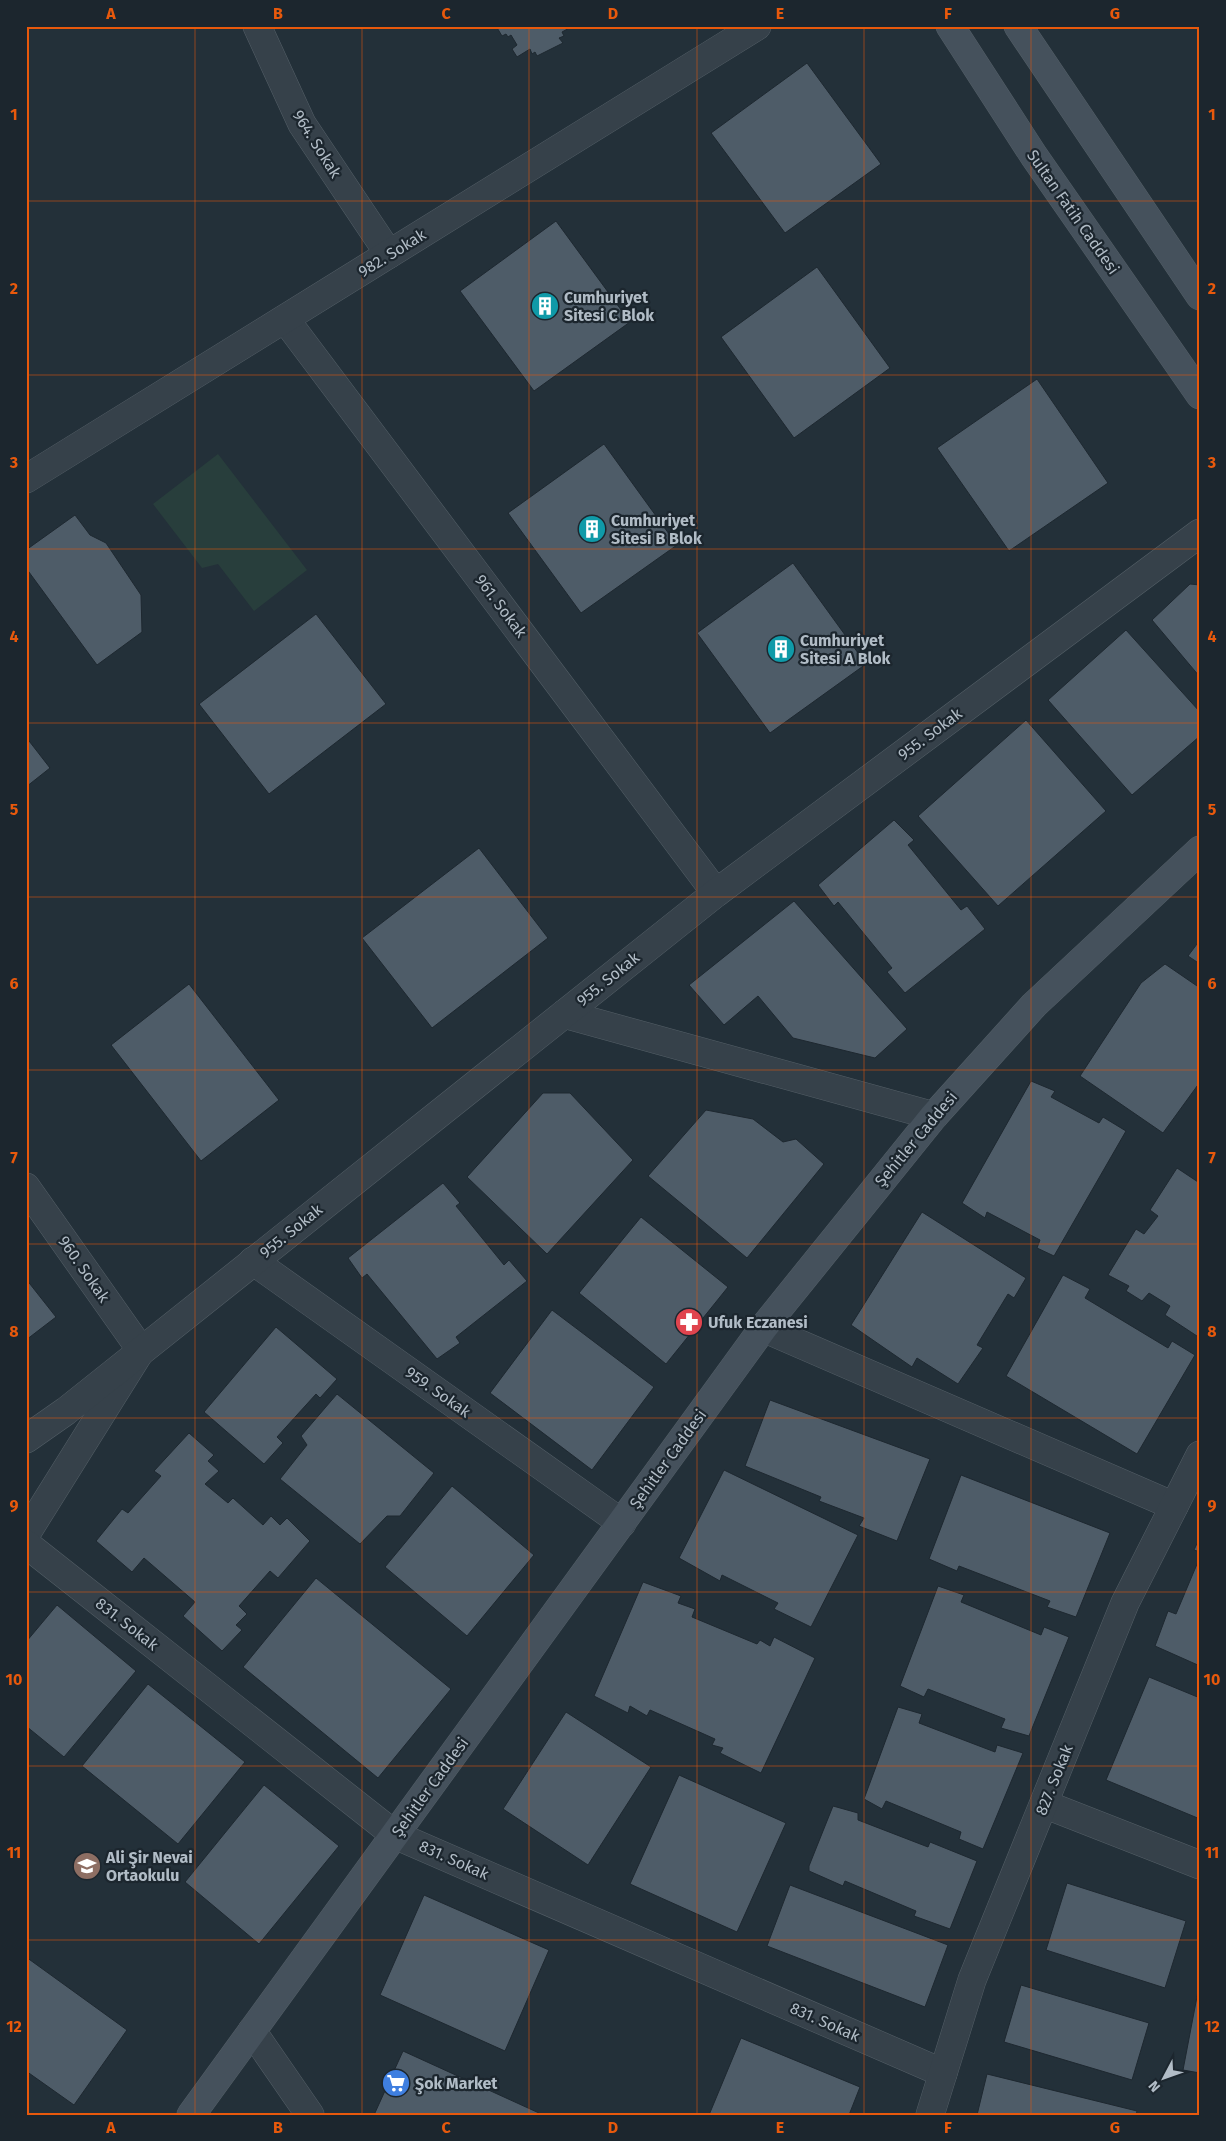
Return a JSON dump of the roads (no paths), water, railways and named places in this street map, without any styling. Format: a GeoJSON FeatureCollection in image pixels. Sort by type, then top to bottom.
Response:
{"type":"FeatureCollection","features":[{"type":"Feature","properties":{"kind":"street","name":"964. Sokak"},"geometry":{"type":"LineString","coordinates":[[257,26],[302,124],[390,254]]}},
{"type":"Feature","properties":{"kind":"street","name":"982. Sokak"},"geometry":{"type":"LineString","coordinates":[[26,480],[757,26]]}},
{"type":"Feature","properties":{"kind":"street","name":"Sultan Fatih Caddesi"},"geometry":{"type":"LineString","coordinates":[[950,26],[1034,156],[1200,394]]}},
{"type":"Feature","properties":{"kind":"street"},"geometry":{"type":"LineString","coordinates":[[1018,26],[1200,296]]}},
{"type":"Feature","properties":{"kind":"street","name":"961. Sokak"},"geometry":{"type":"LineString","coordinates":[[285,319],[716,893]]}},
{"type":"Feature","properties":{"kind":"street","name":"955. Sokak"},"geometry":{"type":"LineString","coordinates":[[26,1439],[66,1411],[716,893],[1200,533]]}},
{"type":"Feature","properties":{"kind":"street","name":"Şehitler Caddesi"},"geometry":{"type":"LineString","coordinates":[[191,2115],[763,1328],[934,1116],[1034,1005],[1200,850]]}},
{"type":"Feature","properties":{"kind":"street"},"geometry":{"type":"LineString","coordinates":[[564,1014],[934,1116]]}},
{"type":"Feature","properties":{"kind":"street","name":"960. Sokak"},"geometry":{"type":"LineString","coordinates":[[26,1187],[142,1350]]}},
{"type":"Feature","properties":{"kind":"street","name":"959. Sokak"},"geometry":{"type":"LineString","coordinates":[[253,1261],[622,1523]]}},
{"type":"Feature","properties":{"kind":"street"},"geometry":{"type":"LineString","coordinates":[[763,1328],[1174,1506]]}},
{"type":"Feature","properties":{"kind":"street"},"geometry":{"type":"LineString","coordinates":[[26,1534],[142,1350]]}},
{"type":"Feature","properties":{"kind":"street","name":"827. Sokak"},"geometry":{"type":"LineString","coordinates":[[930,2115],[972,1980],[1124,1603],[1200,1455]]}},
{"type":"Feature","properties":{"kind":"street","name":"831. Sokak"},"geometry":{"type":"LineString","coordinates":[[26,1544],[395,1835],[943,2073]]}},
{"type":"Feature","properties":{"kind":"street"},"geometry":{"type":"LineString","coordinates":[[1044,1804],[1200,1865]]}},
{"type":"Feature","properties":{"kind":"street"},"geometry":{"type":"LineString","coordinates":[[252,2031],[310,2115]]}},
{"type":"Feature","properties":{"kind":"place","name":"Cumhuriyet Sitesi C Blok"},"geometry":{"type":"Point","coordinates":[545,306]}},
{"type":"Feature","properties":{"kind":"place","name":"Cumhuriyet Sitesi B Blok"},"geometry":{"type":"Point","coordinates":[592,529]}},
{"type":"Feature","properties":{"kind":"place","name":"Cumhuriyet Sitesi A Blok"},"geometry":{"type":"Point","coordinates":[781,649]}},
{"type":"Feature","properties":{"kind":"place","name":"Ufuk Eczanesi"},"geometry":{"type":"Point","coordinates":[689,1322]}},
{"type":"Feature","properties":{"kind":"place","name":"Ali Şir Nevai Ortaokulu"},"geometry":{"type":"Point","coordinates":[87,1866]}},
{"type":"Feature","properties":{"kind":"place","name":"Şok Market"},"geometry":{"type":"Point","coordinates":[396,2083]}}]}
